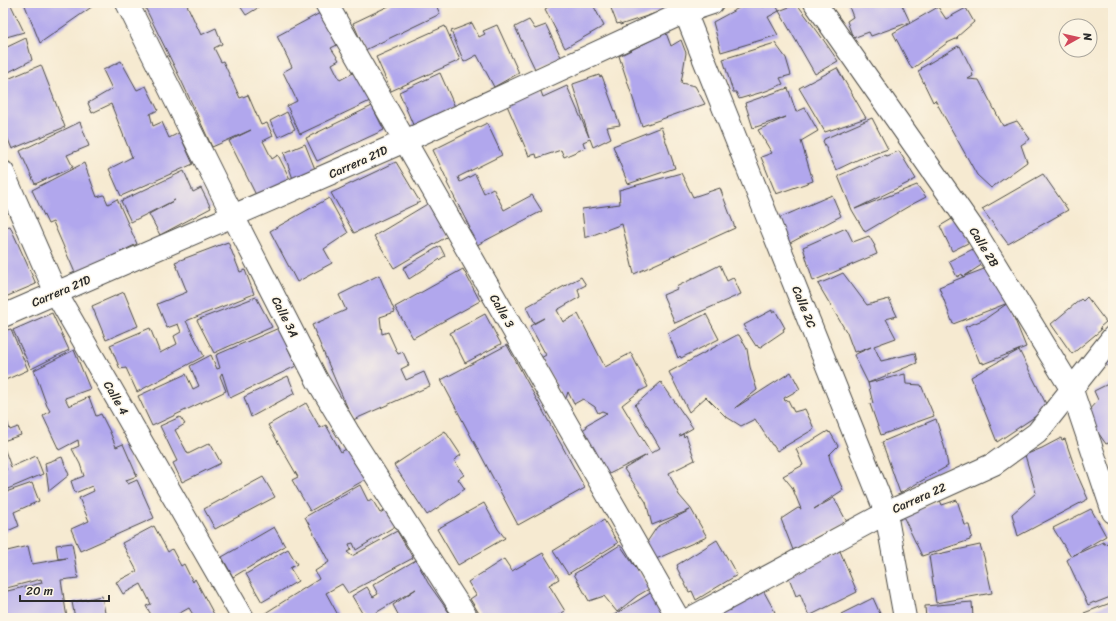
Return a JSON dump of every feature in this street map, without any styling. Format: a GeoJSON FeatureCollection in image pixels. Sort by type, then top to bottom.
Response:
{"type":"FeatureCollection","features":[{"type":"Feature","properties":{"kind":"street","name":"Calle 3A"},"geometry":{"type":"LineString","coordinates":[[127,3],[317,380],[352,438],[467,618]]}},
{"type":"Feature","properties":{"kind":"street","name":"Calle 3"},"geometry":{"type":"LineString","coordinates":[[326,3],[678,618]]}},
{"type":"Feature","properties":{"kind":"street","name":"Carrera 21D"},"geometry":{"type":"LineString","coordinates":[[3,316],[405,141],[683,7],[712,3]]}},
{"type":"Feature","properties":{"kind":"street","name":"Calle 2B"},"geometry":{"type":"LineString","coordinates":[[816,3],[976,233],[1072,390],[1113,512]]}},
{"type":"Feature","properties":{"kind":"street","name":"Calle 2C"},"geometry":{"type":"LineString","coordinates":[[683,7],[886,513],[905,618]]}},
{"type":"Feature","properties":{"kind":"street","name":"Calle 4"},"geometry":{"type":"LineString","coordinates":[[3,172],[56,293],[243,618]]}},
{"type":"Feature","properties":{"kind":"street","name":"Carrera 22"},"geometry":{"type":"LineString","coordinates":[[691,618],[886,513],[994,464],[1037,433],[1113,337]]}},
{"type":"Feature","properties":{"kind":"building"},"geometry":{"type":"Polygon","coordinates":[[[10,3],[24,32],[3,38],[3,5],[10,3]]]}},
{"type":"Feature","properties":{"kind":"building"},"geometry":{"type":"Polygon","coordinates":[[[24,3],[92,3],[93,6],[40,43],[24,3]]]}},
{"type":"Feature","properties":{"kind":"building"},"geometry":{"type":"Polygon","coordinates":[[[143,3],[190,3],[187,5],[201,35],[216,28],[222,44],[214,48],[221,62],[223,61],[240,98],[248,95],[261,125],[267,123],[273,136],[263,141],[272,159],[278,155],[291,181],[257,197],[229,141],[251,130],[212,147],[143,3]]]}},
{"type":"Feature","properties":{"kind":"building"},"geometry":{"type":"Polygon","coordinates":[[[238,3],[266,3],[246,15],[238,3]]]}},
{"type":"Feature","properties":{"kind":"building"},"geometry":{"type":"Polygon","coordinates":[[[395,3],[435,3],[440,14],[365,50],[353,23],[395,3]]]}},
{"type":"Feature","properties":{"kind":"building"},"geometry":{"type":"Polygon","coordinates":[[[555,3],[592,3],[604,26],[565,48],[545,9],[555,3]]]}},
{"type":"Feature","properties":{"kind":"building"},"geometry":{"type":"Polygon","coordinates":[[[609,3],[666,3],[668,9],[620,25],[620,23],[617,24],[609,3]]]}},
{"type":"Feature","properties":{"kind":"building"},"geometry":{"type":"Polygon","coordinates":[[[748,3],[759,3],[763,7],[775,3],[779,11],[768,17],[778,35],[721,52],[713,22],[748,3]]]}},
{"type":"Feature","properties":{"kind":"building"},"geometry":{"type":"Polygon","coordinates":[[[901,3],[910,22],[871,36],[869,32],[853,38],[847,21],[853,17],[848,4],[901,3]]]}},
{"type":"Feature","properties":{"kind":"building"},"geometry":{"type":"Polygon","coordinates":[[[797,4],[838,61],[815,74],[779,11],[797,4]]]}},
{"type":"Feature","properties":{"kind":"building"},"geometry":{"type":"Polygon","coordinates":[[[938,7],[946,19],[966,8],[974,22],[957,37],[958,38],[947,43],[912,69],[893,33],[938,7]]]}},
{"type":"Feature","properties":{"kind":"building"},"geometry":{"type":"Polygon","coordinates":[[[322,12],[339,44],[331,48],[339,60],[332,64],[340,80],[355,72],[370,101],[300,134],[287,106],[297,101],[283,72],[292,67],[277,36],[322,12]]]}},
{"type":"Feature","properties":{"kind":"building"},"geometry":{"type":"Polygon","coordinates":[[[529,20],[535,29],[546,25],[561,57],[535,69],[515,27],[529,20]]]}},
{"type":"Feature","properties":{"kind":"building"},"geometry":{"type":"Polygon","coordinates":[[[472,23],[479,37],[485,34],[483,31],[497,25],[519,73],[494,87],[477,55],[464,62],[451,31],[472,23]]]}},
{"type":"Feature","properties":{"kind":"building"},"geometry":{"type":"Polygon","coordinates":[[[445,26],[460,60],[391,91],[376,57],[445,26]]]}},
{"type":"Feature","properties":{"kind":"building"},"geometry":{"type":"Polygon","coordinates":[[[666,33],[671,46],[681,40],[686,53],[681,83],[695,86],[705,104],[642,126],[619,56],[666,33]]]}},
{"type":"Feature","properties":{"kind":"building"},"geometry":{"type":"Polygon","coordinates":[[[26,38],[32,60],[3,75],[3,49],[26,38]]]}},
{"type":"Feature","properties":{"kind":"building"},"geometry":{"type":"Polygon","coordinates":[[[775,43],[786,58],[791,75],[780,78],[783,84],[739,99],[736,92],[733,92],[723,59],[775,43]]]}},
{"type":"Feature","properties":{"kind":"building"},"geometry":{"type":"Polygon","coordinates":[[[960,46],[973,72],[973,76],[968,79],[979,80],[1003,126],[1017,121],[1030,139],[1021,145],[1027,162],[991,188],[977,175],[935,100],[933,102],[918,71],[960,46]]]}},
{"type":"Feature","properties":{"kind":"building"},"geometry":{"type":"Polygon","coordinates":[[[121,61],[137,90],[146,86],[158,110],[150,114],[153,126],[162,122],[169,138],[179,133],[193,164],[121,196],[109,169],[132,157],[111,104],[92,113],[88,103],[112,89],[103,70],[121,61]]]}},
{"type":"Feature","properties":{"kind":"building"},"geometry":{"type":"Polygon","coordinates":[[[41,65],[65,127],[12,149],[3,127],[3,81],[41,65]]]}},
{"type":"Feature","properties":{"kind":"building"},"geometry":{"type":"Polygon","coordinates":[[[837,68],[866,118],[825,132],[799,88],[837,68]]]}},
{"type":"Feature","properties":{"kind":"building"},"geometry":{"type":"Polygon","coordinates":[[[440,73],[455,107],[414,127],[399,92],[440,73]]]}},
{"type":"Feature","properties":{"kind":"building"},"geometry":{"type":"Polygon","coordinates":[[[599,75],[600,77],[602,76],[620,125],[607,127],[611,138],[593,147],[590,139],[583,142],[585,148],[564,157],[561,150],[537,158],[536,154],[529,156],[506,103],[540,89],[543,97],[567,86],[589,137],[573,84],[599,75]]]}},
{"type":"Feature","properties":{"kind":"building"},"geometry":{"type":"Polygon","coordinates":[[[788,88],[796,112],[805,108],[818,131],[801,141],[813,181],[776,194],[761,157],[772,153],[758,130],[786,117],[753,128],[745,103],[788,88]]]}},
{"type":"Feature","properties":{"kind":"building"},"geometry":{"type":"Polygon","coordinates":[[[372,106],[384,130],[317,161],[306,138],[372,106]]]}},
{"type":"Feature","properties":{"kind":"building"},"geometry":{"type":"Polygon","coordinates":[[[287,112],[295,129],[278,137],[270,121],[287,112]]]}},
{"type":"Feature","properties":{"kind":"building"},"geometry":{"type":"Polygon","coordinates":[[[872,118],[888,149],[859,159],[836,170],[823,141],[824,139],[872,118]]]}},
{"type":"Feature","properties":{"kind":"building"},"geometry":{"type":"Polygon","coordinates":[[[80,122],[89,146],[67,155],[73,167],[35,184],[20,151],[80,122]]]}},
{"type":"Feature","properties":{"kind":"building"},"geometry":{"type":"Polygon","coordinates":[[[487,123],[502,155],[458,177],[460,182],[475,174],[484,193],[493,188],[504,210],[532,195],[542,211],[477,245],[467,229],[470,228],[447,183],[448,182],[433,150],[487,123]]]}},
{"type":"Feature","properties":{"kind":"building"},"geometry":{"type":"Polygon","coordinates":[[[661,127],[675,168],[628,184],[613,146],[661,127]]]}},
{"type":"Feature","properties":{"kind":"building"},"geometry":{"type":"Polygon","coordinates":[[[305,144],[317,174],[294,182],[284,153],[305,144]]]}},
{"type":"Feature","properties":{"kind":"building"},"geometry":{"type":"Polygon","coordinates":[[[899,151],[916,179],[855,209],[917,185],[926,197],[865,232],[852,210],[838,176],[885,155],[886,156],[899,151]]]}},
{"type":"Feature","properties":{"kind":"building"},"geometry":{"type":"Polygon","coordinates":[[[396,162],[420,202],[354,233],[331,193],[396,162]]]}},
{"type":"Feature","properties":{"kind":"building"},"geometry":{"type":"Polygon","coordinates":[[[84,163],[97,197],[104,195],[108,204],[117,199],[137,244],[108,258],[110,261],[76,275],[53,222],[48,224],[32,190],[84,163]]]}},
{"type":"Feature","properties":{"kind":"building"},"geometry":{"type":"Polygon","coordinates":[[[184,171],[193,192],[201,188],[211,208],[160,235],[149,214],[175,200],[131,222],[121,201],[184,171]]]}},
{"type":"Feature","properties":{"kind":"building"},"geometry":{"type":"Polygon","coordinates":[[[681,173],[693,197],[720,188],[735,228],[634,274],[622,224],[585,238],[582,209],[620,204],[619,190],[681,173]]]}},
{"type":"Feature","properties":{"kind":"building"},"geometry":{"type":"Polygon","coordinates":[[[1043,174],[1068,210],[1008,244],[982,209],[1043,174]]]}},
{"type":"Feature","properties":{"kind":"building"},"geometry":{"type":"Polygon","coordinates":[[[832,195],[841,216],[790,243],[779,218],[832,195]]]}},
{"type":"Feature","properties":{"kind":"building"},"geometry":{"type":"Polygon","coordinates":[[[329,198],[348,233],[324,249],[332,263],[297,282],[270,231],[329,198]]]}},
{"type":"Feature","properties":{"kind":"building"},"geometry":{"type":"Polygon","coordinates":[[[429,203],[448,236],[394,268],[374,236],[429,203]]]}},
{"type":"Feature","properties":{"kind":"building"},"geometry":{"type":"Polygon","coordinates":[[[957,216],[970,242],[952,251],[940,226],[957,216]]]}},
{"type":"Feature","properties":{"kind":"building"},"geometry":{"type":"Polygon","coordinates":[[[3,220],[6,227],[10,226],[36,284],[3,298],[3,220]]]}},
{"type":"Feature","properties":{"kind":"building"},"geometry":{"type":"Polygon","coordinates":[[[846,228],[853,242],[869,236],[875,246],[877,254],[813,281],[803,247],[846,228]]]}},
{"type":"Feature","properties":{"kind":"building"},"geometry":{"type":"Polygon","coordinates":[[[228,242],[240,272],[245,270],[254,294],[186,321],[204,356],[137,392],[126,368],[120,369],[110,345],[150,328],[160,353],[177,344],[174,336],[181,332],[178,324],[167,328],[157,304],[187,292],[175,262],[228,242]]]}},
{"type":"Feature","properties":{"kind":"building"},"geometry":{"type":"Polygon","coordinates":[[[440,246],[445,256],[409,279],[403,268],[440,246]]]}},
{"type":"Feature","properties":{"kind":"building"},"geometry":{"type":"Polygon","coordinates":[[[975,248],[983,264],[963,277],[962,274],[957,277],[949,261],[975,248]]]}},
{"type":"Feature","properties":{"kind":"building"},"geometry":{"type":"Polygon","coordinates":[[[720,265],[727,281],[733,278],[741,294],[675,323],[663,295],[677,289],[676,287],[720,265]]]}},
{"type":"Feature","properties":{"kind":"building"},"geometry":{"type":"Polygon","coordinates":[[[992,266],[1008,303],[953,324],[939,287],[992,266]]]}},
{"type":"Feature","properties":{"kind":"building"},"geometry":{"type":"Polygon","coordinates":[[[463,269],[480,301],[413,338],[395,307],[463,269]]]}},
{"type":"Feature","properties":{"kind":"building"},"geometry":{"type":"Polygon","coordinates":[[[843,273],[867,305],[889,299],[897,316],[886,319],[896,338],[874,346],[881,361],[915,353],[917,363],[868,383],[854,355],[871,347],[854,352],[847,333],[818,284],[843,273]]]}},
{"type":"Feature","properties":{"kind":"building"},"geometry":{"type":"Polygon","coordinates":[[[379,275],[395,312],[380,317],[382,334],[388,332],[398,354],[403,352],[409,365],[401,369],[406,380],[424,372],[430,386],[353,420],[312,325],[346,310],[339,295],[379,275]]]}},
{"type":"Feature","properties":{"kind":"building"},"geometry":{"type":"Polygon","coordinates":[[[581,277],[586,285],[578,289],[580,297],[557,310],[563,322],[578,314],[605,367],[631,353],[648,387],[640,391],[622,405],[651,453],[660,448],[635,405],[661,382],[693,428],[679,436],[683,434],[684,437],[686,435],[695,460],[669,473],[679,495],[691,509],[707,537],[656,559],[645,545],[657,527],[690,510],[652,525],[646,502],[624,469],[647,455],[607,475],[581,431],[587,427],[586,425],[607,413],[602,411],[598,413],[595,407],[583,399],[574,404],[568,392],[565,401],[541,358],[546,355],[530,326],[544,318],[534,323],[526,307],[581,277]]]}},
{"type":"Feature","properties":{"kind":"building"},"geometry":{"type":"Polygon","coordinates":[[[124,292],[138,326],[106,340],[92,306],[124,292]]]}},
{"type":"Feature","properties":{"kind":"building"},"geometry":{"type":"Polygon","coordinates":[[[256,297],[272,327],[214,353],[197,320],[256,297]]]}},
{"type":"Feature","properties":{"kind":"building"},"geometry":{"type":"Polygon","coordinates":[[[1087,297],[1106,322],[1100,327],[1101,330],[1072,354],[1051,324],[1081,299],[1083,301],[1087,297]]]}},
{"type":"Feature","properties":{"kind":"building"},"geometry":{"type":"Polygon","coordinates":[[[1008,303],[1026,347],[983,364],[983,362],[980,363],[965,327],[985,319],[1008,303]]]}},
{"type":"Feature","properties":{"kind":"building"},"geometry":{"type":"Polygon","coordinates":[[[772,310],[772,312],[775,310],[785,328],[783,329],[784,331],[759,348],[757,345],[756,346],[744,325],[772,310]]]}},
{"type":"Feature","properties":{"kind":"building"},"geometry":{"type":"Polygon","coordinates":[[[52,313],[69,350],[31,369],[13,330],[52,313]]]}},
{"type":"Feature","properties":{"kind":"building"},"geometry":{"type":"Polygon","coordinates":[[[485,314],[501,344],[465,363],[450,333],[485,314]]]}},
{"type":"Feature","properties":{"kind":"building"},"geometry":{"type":"Polygon","coordinates":[[[706,314],[719,339],[681,358],[680,356],[678,358],[668,333],[706,314]]]}},
{"type":"Feature","properties":{"kind":"building"},"geometry":{"type":"Polygon","coordinates":[[[279,328],[296,366],[230,398],[222,373],[220,376],[226,391],[152,426],[138,396],[186,374],[193,389],[199,386],[190,366],[211,355],[217,369],[220,368],[216,355],[279,328]]]}},
{"type":"Feature","properties":{"kind":"building"},"geometry":{"type":"Polygon","coordinates":[[[11,329],[28,370],[3,381],[3,331],[11,329]]]}},
{"type":"Feature","properties":{"kind":"building"},"geometry":{"type":"Polygon","coordinates":[[[739,335],[747,349],[750,367],[757,390],[735,408],[791,372],[800,389],[784,398],[785,401],[788,400],[794,412],[805,409],[814,429],[777,451],[755,419],[741,426],[725,416],[706,397],[689,412],[669,372],[739,335]]]}},
{"type":"Feature","properties":{"kind":"building"},"geometry":{"type":"Polygon","coordinates":[[[507,345],[585,488],[518,525],[441,380],[507,345]]]}},
{"type":"Feature","properties":{"kind":"building"},"geometry":{"type":"Polygon","coordinates":[[[1113,347],[1113,371],[1101,360],[1113,347]]]}},
{"type":"Feature","properties":{"kind":"building"},"geometry":{"type":"Polygon","coordinates":[[[74,350],[90,389],[65,398],[69,406],[89,397],[96,416],[101,414],[116,447],[123,444],[137,476],[126,480],[128,484],[137,480],[154,518],[80,551],[71,529],[89,521],[79,498],[94,491],[92,486],[75,493],[71,481],[84,476],[80,464],[72,449],[79,446],[78,440],[59,450],[43,416],[50,411],[34,370],[74,350]]]}},
{"type":"Feature","properties":{"kind":"building"},"geometry":{"type":"Polygon","coordinates":[[[1019,350],[1048,408],[997,442],[971,377],[1019,350]]]}},
{"type":"Feature","properties":{"kind":"building"},"geometry":{"type":"Polygon","coordinates":[[[905,374],[906,384],[921,385],[934,416],[881,435],[870,404],[873,403],[868,383],[905,374]]]}},
{"type":"Feature","properties":{"kind":"building"},"geometry":{"type":"Polygon","coordinates":[[[288,376],[295,393],[251,417],[244,397],[288,376]]]}},
{"type":"Feature","properties":{"kind":"building"},"geometry":{"type":"Polygon","coordinates":[[[1112,382],[1113,449],[1108,443],[1106,444],[1085,414],[1098,400],[1094,391],[1112,382]]]}},
{"type":"Feature","properties":{"kind":"building"},"geometry":{"type":"Polygon","coordinates":[[[306,403],[320,428],[326,425],[341,452],[346,449],[355,464],[359,462],[368,478],[310,511],[292,480],[298,477],[268,425],[306,403]]]}},
{"type":"Feature","properties":{"kind":"building"},"geometry":{"type":"Polygon","coordinates":[[[180,417],[185,424],[175,430],[188,454],[210,443],[221,463],[182,482],[173,463],[177,461],[160,426],[180,417]]]}},
{"type":"Feature","properties":{"kind":"building"},"geometry":{"type":"Polygon","coordinates":[[[936,419],[945,449],[948,466],[900,493],[882,442],[936,419]]]}},
{"type":"Feature","properties":{"kind":"building"},"geometry":{"type":"Polygon","coordinates":[[[7,421],[10,430],[18,427],[21,435],[3,441],[3,422],[7,421]]]}},
{"type":"Feature","properties":{"kind":"building"},"geometry":{"type":"Polygon","coordinates":[[[445,431],[461,455],[454,460],[464,475],[458,479],[465,489],[427,515],[394,465],[445,431]]]}},
{"type":"Feature","properties":{"kind":"building"},"geometry":{"type":"Polygon","coordinates":[[[828,431],[838,446],[829,455],[843,490],[814,509],[834,498],[847,522],[793,550],[781,519],[798,508],[801,509],[792,487],[783,476],[803,465],[796,449],[828,431]]]}},
{"type":"Feature","properties":{"kind":"building"},"geometry":{"type":"Polygon","coordinates":[[[1061,438],[1062,440],[1065,439],[1077,474],[1088,499],[1018,536],[1012,514],[1036,493],[1025,455],[1061,438]]]}},
{"type":"Feature","properties":{"kind":"building"},"geometry":{"type":"Polygon","coordinates":[[[3,445],[11,467],[36,456],[43,474],[3,491],[3,471],[7,469],[3,470],[3,445]]]}},
{"type":"Feature","properties":{"kind":"building"},"geometry":{"type":"Polygon","coordinates":[[[62,457],[69,475],[49,491],[45,463],[62,457]]]}},
{"type":"Feature","properties":{"kind":"building"},"geometry":{"type":"Polygon","coordinates":[[[263,477],[275,497],[215,529],[204,509],[263,477]]]}},
{"type":"Feature","properties":{"kind":"building"},"geometry":{"type":"Polygon","coordinates":[[[32,483],[39,501],[14,512],[19,526],[3,533],[3,493],[32,483]]]}},
{"type":"Feature","properties":{"kind":"building"},"geometry":{"type":"Polygon","coordinates":[[[360,485],[368,501],[372,499],[380,513],[388,508],[397,525],[356,550],[353,543],[349,544],[351,550],[347,552],[352,556],[397,531],[413,558],[348,593],[342,584],[326,593],[338,615],[334,618],[260,618],[259,617],[319,579],[315,571],[329,562],[305,517],[360,485]]]}},
{"type":"Feature","properties":{"kind":"building"},"geometry":{"type":"Polygon","coordinates":[[[940,500],[942,505],[957,500],[965,525],[969,525],[972,537],[970,540],[922,556],[903,516],[940,500]]]}},
{"type":"Feature","properties":{"kind":"building"},"geometry":{"type":"Polygon","coordinates":[[[484,503],[498,529],[505,538],[458,565],[437,529],[484,503]]]}},
{"type":"Feature","properties":{"kind":"building"},"geometry":{"type":"Polygon","coordinates":[[[1091,509],[1106,536],[1072,556],[1103,542],[1104,544],[1108,543],[1113,556],[1113,596],[1088,605],[1067,560],[1071,557],[1053,528],[1091,509]]]}},
{"type":"Feature","properties":{"kind":"building"},"geometry":{"type":"Polygon","coordinates":[[[604,520],[618,543],[568,574],[553,551],[604,520]]]}},
{"type":"Feature","properties":{"kind":"building"},"geometry":{"type":"Polygon","coordinates":[[[154,526],[168,552],[172,549],[181,566],[184,564],[193,582],[195,579],[216,618],[195,618],[189,608],[171,618],[153,618],[146,606],[151,604],[141,584],[123,594],[116,582],[137,571],[122,543],[154,526]]]}},
{"type":"Feature","properties":{"kind":"building"},"geometry":{"type":"Polygon","coordinates":[[[274,527],[285,546],[233,577],[222,557],[274,527]]]}},
{"type":"Feature","properties":{"kind":"building"},"geometry":{"type":"Polygon","coordinates":[[[717,540],[737,575],[696,600],[692,591],[689,592],[677,568],[677,565],[717,540]]]}},
{"type":"Feature","properties":{"kind":"building"},"geometry":{"type":"Polygon","coordinates":[[[72,543],[78,578],[61,580],[67,618],[3,618],[3,592],[42,583],[41,579],[3,589],[3,552],[28,546],[32,564],[67,558],[58,559],[56,545],[72,543]]]}},
{"type":"Feature","properties":{"kind":"building"},"geometry":{"type":"Polygon","coordinates":[[[620,545],[649,589],[637,596],[617,612],[604,596],[589,601],[574,574],[620,545]]]}},
{"type":"Feature","properties":{"kind":"building"},"geometry":{"type":"Polygon","coordinates":[[[980,545],[992,593],[936,603],[929,556],[980,545]]]}},
{"type":"Feature","properties":{"kind":"building"},"geometry":{"type":"Polygon","coordinates":[[[288,549],[297,564],[290,568],[298,581],[262,602],[246,574],[288,549]]]}},
{"type":"Feature","properties":{"kind":"building"},"geometry":{"type":"Polygon","coordinates":[[[840,551],[857,592],[809,616],[800,594],[796,596],[788,575],[840,551]]]}},
{"type":"Feature","properties":{"kind":"building"},"geometry":{"type":"Polygon","coordinates":[[[543,553],[559,579],[549,585],[565,611],[554,618],[482,618],[470,599],[476,595],[468,582],[504,559],[512,571],[543,553]]]}},
{"type":"Feature","properties":{"kind":"building"},"geometry":{"type":"Polygon","coordinates":[[[416,560],[428,583],[453,618],[400,618],[393,605],[416,589],[365,618],[352,596],[367,587],[373,597],[378,594],[373,585],[416,560]]]}},
{"type":"Feature","properties":{"kind":"building"},"geometry":{"type":"Polygon","coordinates":[[[657,589],[672,618],[609,618],[657,589]]]}},
{"type":"Feature","properties":{"kind":"building"},"geometry":{"type":"Polygon","coordinates":[[[763,590],[775,612],[767,618],[703,618],[763,590]]]}},
{"type":"Feature","properties":{"kind":"building"},"geometry":{"type":"Polygon","coordinates":[[[102,596],[105,613],[75,618],[72,602],[102,596]]]}},
{"type":"Feature","properties":{"kind":"building"},"geometry":{"type":"Polygon","coordinates":[[[873,598],[882,618],[842,618],[841,614],[873,598]]]}},
{"type":"Feature","properties":{"kind":"building"},"geometry":{"type":"Polygon","coordinates":[[[972,602],[973,618],[926,618],[925,606],[972,602]]]}},
{"type":"Feature","properties":{"kind":"building"},"geometry":{"type":"Polygon","coordinates":[[[1113,602],[1113,618],[1086,618],[1084,613],[1113,602]]]}}]}
